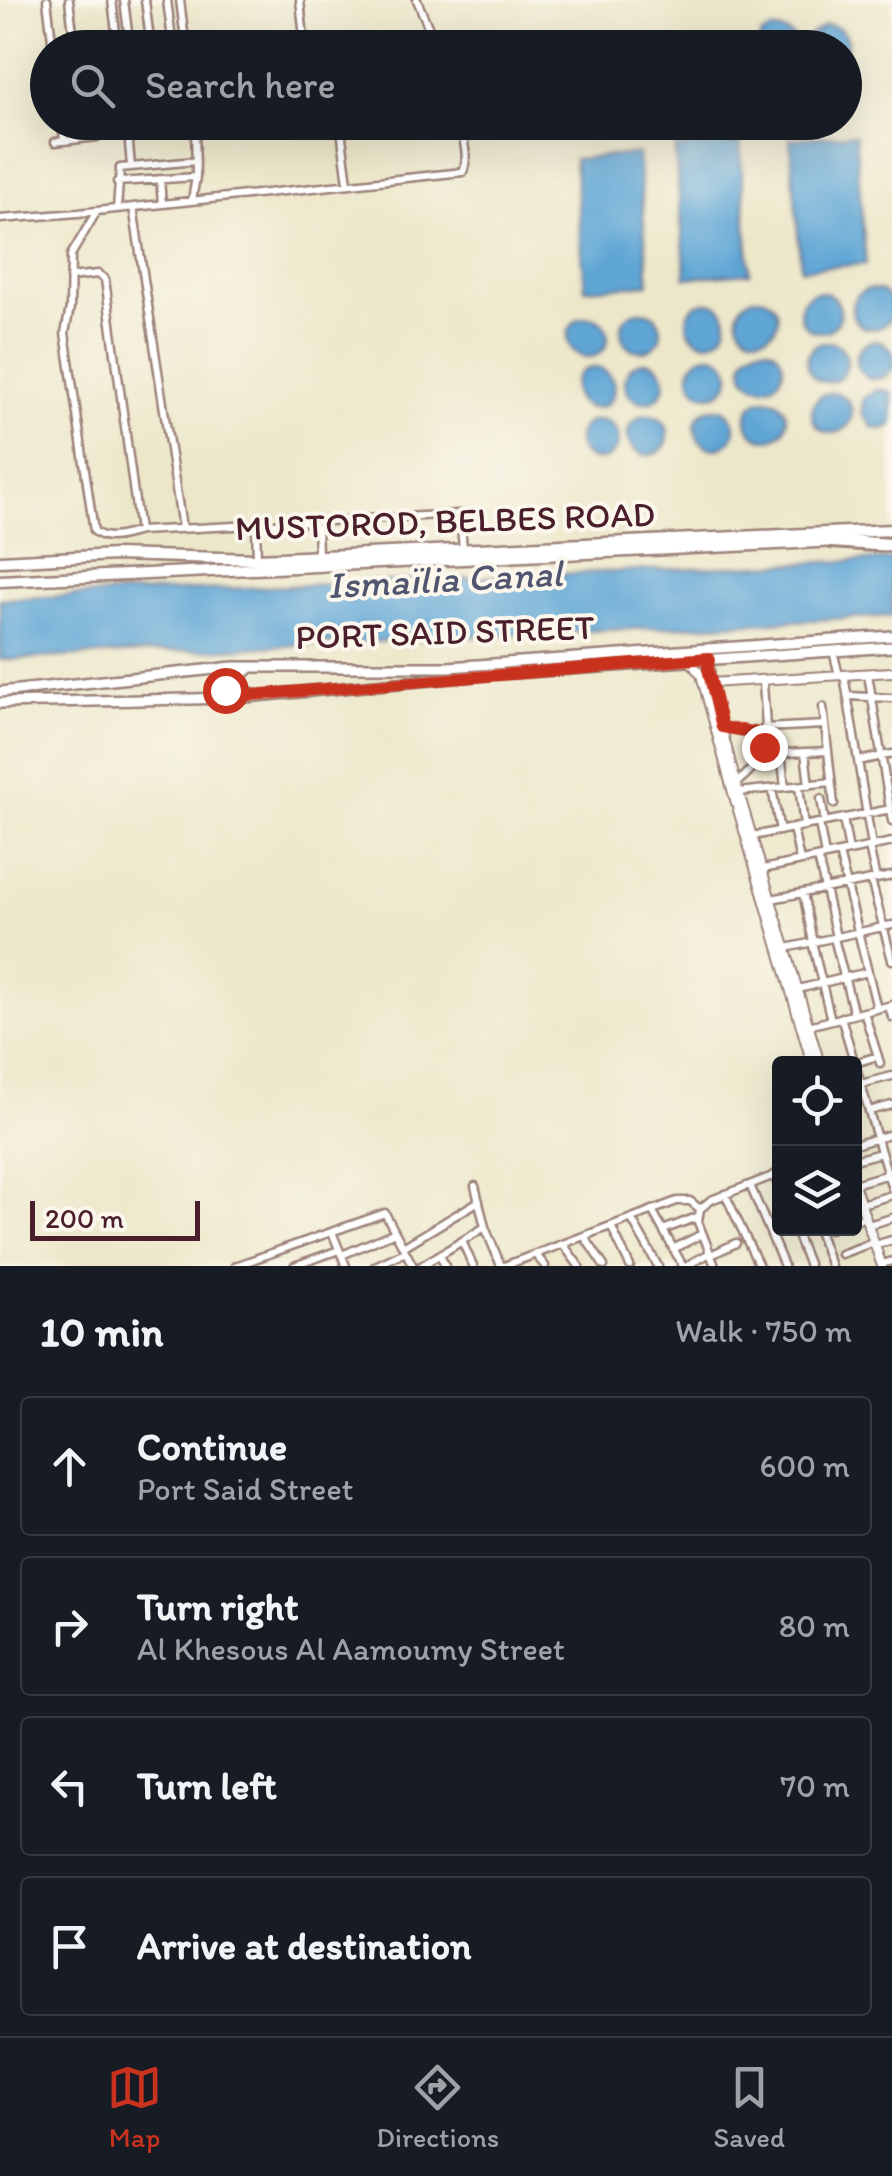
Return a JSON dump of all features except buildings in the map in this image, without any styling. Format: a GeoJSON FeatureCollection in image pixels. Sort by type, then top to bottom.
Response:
{"type":"FeatureCollection","features":[{"type":"Feature","properties":{"kind":"highway"},"geometry":{"type":"LineString","coordinates":[[830,541],[892,542]]}},
{"type":"Feature","properties":{"kind":"main road","name":"MUSTOROD, BELBES ROAD"},"geometry":{"type":"LineString","coordinates":[[0,561],[115,555],[318,556],[892,530]]}},
{"type":"Feature","properties":{"kind":"main road","name":"MUSTOROD, BELBES ROAD"},"geometry":{"type":"LineString","coordinates":[[0,581],[830,541]]}},
{"type":"Feature","properties":{"kind":"main road"},"geometry":{"type":"LineString","coordinates":[[23,558],[15,567],[24,580]]}},
{"type":"Feature","properties":{"kind":"main road","name":"PORT SAID STREET"},"geometry":{"type":"LineString","coordinates":[[0,692],[254,666],[460,666],[892,636]]}},
{"type":"Feature","properties":{"kind":"main road","name":"PORT SAID STREET"},"geometry":{"type":"LineString","coordinates":[[0,703],[255,696],[709,658],[892,647]]}},
{"type":"Feature","properties":{"kind":"main road"},"geometry":{"type":"LineString","coordinates":[[254,666],[241,679],[246,692],[255,696]]}},
{"type":"Feature","properties":{"kind":"main road"},"geometry":{"type":"LineString","coordinates":[[213,669],[224,676],[226,686],[214,698]]}},
{"type":"Feature","properties":{"kind":"street"},"geometry":{"type":"LineString","coordinates":[[47,0],[51,30]]}},
{"type":"Feature","properties":{"kind":"street"},"geometry":{"type":"LineString","coordinates":[[69,0],[73,30]]}},
{"type":"Feature","properties":{"kind":"street"},"geometry":{"type":"LineString","coordinates":[[112,0],[116,30]]}},
{"type":"Feature","properties":{"kind":"street"},"geometry":{"type":"LineString","coordinates":[[124,0],[128,30]]}},
{"type":"Feature","properties":{"kind":"street"},"geometry":{"type":"LineString","coordinates":[[145,0],[148,30]]}},
{"type":"Feature","properties":{"kind":"street"},"geometry":{"type":"LineString","coordinates":[[167,0],[171,30]]}},
{"type":"Feature","properties":{"kind":"street"},"geometry":{"type":"LineString","coordinates":[[180,0],[184,30]]}},
{"type":"Feature","properties":{"kind":"street"},"geometry":{"type":"LineString","coordinates":[[300,0],[302,30]]}},
{"type":"Feature","properties":{"kind":"street"},"geometry":{"type":"LineString","coordinates":[[418,0],[430,30]]}},
{"type":"Feature","properties":{"kind":"street"},"geometry":{"type":"LineString","coordinates":[[55,142],[71,140]]}},
{"type":"Feature","properties":{"kind":"street"},"geometry":{"type":"LineString","coordinates":[[128,140],[131,166]]}},
{"type":"Feature","properties":{"kind":"street"},"geometry":{"type":"LineString","coordinates":[[192,200],[195,140]]}},
{"type":"Feature","properties":{"kind":"street"},"geometry":{"type":"LineString","coordinates":[[342,140],[348,183]]}},
{"type":"Feature","properties":{"kind":"street"},"geometry":{"type":"LineString","coordinates":[[0,218],[460,172],[466,167],[462,140]]}},
{"type":"Feature","properties":{"kind":"street"},"geometry":{"type":"LineString","coordinates":[[117,209],[118,170],[196,162]]}},
{"type":"Feature","properties":{"kind":"street"},"geometry":{"type":"LineString","coordinates":[[117,182],[196,177]]}},
{"type":"Feature","properties":{"kind":"street"},"geometry":{"type":"LineString","coordinates":[[160,179],[162,204]]}},
{"type":"Feature","properties":{"kind":"street"},"geometry":{"type":"LineString","coordinates":[[133,207],[182,528]]}},
{"type":"Feature","properties":{"kind":"street"},"geometry":{"type":"LineString","coordinates":[[98,211],[72,250],[66,341],[94,531],[115,537],[182,528],[317,526],[460,514],[463,549]]}},
{"type":"Feature","properties":{"kind":"street"},"geometry":{"type":"LineString","coordinates":[[70,277],[98,274],[104,279],[139,531]]}},
{"type":"Feature","properties":{"kind":"street"},"geometry":{"type":"LineString","coordinates":[[317,526],[318,556]]}},
{"type":"Feature","properties":{"kind":"street"},"geometry":{"type":"LineString","coordinates":[[256,529],[257,553]]}},
{"type":"Feature","properties":{"kind":"street"},"geometry":{"type":"LineString","coordinates":[[115,537],[115,555]]}},
{"type":"Feature","properties":{"kind":"street"},"geometry":{"type":"LineString","coordinates":[[833,651],[848,696],[845,709],[858,760],[874,880],[888,926],[892,960]]}},
{"type":"Feature","properties":{"kind":"street"},"geometry":{"type":"LineString","coordinates":[[709,658],[710,683],[735,787],[772,899],[814,1056]]}},
{"type":"Feature","properties":{"kind":"street"},"geometry":{"type":"LineString","coordinates":[[690,660],[700,670],[814,1056]]}},
{"type":"Feature","properties":{"kind":"street"},"geometry":{"type":"LineString","coordinates":[[710,683],[892,672]]}},
{"type":"Feature","properties":{"kind":"street"},"geometry":{"type":"LineString","coordinates":[[868,674],[892,820]]}},
{"type":"Feature","properties":{"kind":"street"},"geometry":{"type":"LineString","coordinates":[[735,787],[763,754],[762,680]]}},
{"type":"Feature","properties":{"kind":"street"},"geometry":{"type":"LineString","coordinates":[[848,696],[892,698]]}},
{"type":"Feature","properties":{"kind":"street"},"geometry":{"type":"LineString","coordinates":[[823,707],[834,804]]}},
{"type":"Feature","properties":{"kind":"street"},"geometry":{"type":"LineString","coordinates":[[722,727],[764,731],[825,725]]}},
{"type":"Feature","properties":{"kind":"street"},"geometry":{"type":"LineString","coordinates":[[805,752],[809,785]]}},
{"type":"Feature","properties":{"kind":"street"},"geometry":{"type":"LineString","coordinates":[[763,754],[828,752]]}},
{"type":"Feature","properties":{"kind":"street"},"geometry":{"type":"LineString","coordinates":[[782,753],[785,787]]}},
{"type":"Feature","properties":{"kind":"street"},"geometry":{"type":"LineString","coordinates":[[858,760],[892,754]]}},
{"type":"Feature","properties":{"kind":"street"},"geometry":{"type":"LineString","coordinates":[[735,787],[772,789],[831,782]]}},
{"type":"Feature","properties":{"kind":"street"},"geometry":{"type":"LineString","coordinates":[[799,786],[804,826]]}},
{"type":"Feature","properties":{"kind":"street"},"geometry":{"type":"LineString","coordinates":[[772,789],[780,830]]}},
{"type":"Feature","properties":{"kind":"street"},"geometry":{"type":"LineString","coordinates":[[822,798],[826,889],[854,1014]]}},
{"type":"Feature","properties":{"kind":"street"},"geometry":{"type":"LineString","coordinates":[[752,836],[891,809]]}},
{"type":"Feature","properties":{"kind":"street"},"geometry":{"type":"LineString","coordinates":[[843,818],[849,851]]}},
{"type":"Feature","properties":{"kind":"street"},"geometry":{"type":"LineString","coordinates":[[793,828],[800,862]]}},
{"type":"Feature","properties":{"kind":"street"},"geometry":{"type":"LineString","coordinates":[[763,869],[892,842]]}},
{"type":"Feature","properties":{"kind":"street"},"geometry":{"type":"LineString","coordinates":[[839,853],[877,1008]]}},
{"type":"Feature","properties":{"kind":"street"},"geometry":{"type":"LineString","coordinates":[[772,899],[892,876]]}},
{"type":"Feature","properties":{"kind":"street"},"geometry":{"type":"LineString","coordinates":[[803,893],[831,1020]]}},
{"type":"Feature","properties":{"kind":"street"},"geometry":{"type":"LineString","coordinates":[[786,948],[888,926]]}},
{"type":"Feature","properties":{"kind":"street"},"geometry":{"type":"LineString","coordinates":[[798,989],[868,972]]}},
{"type":"Feature","properties":{"kind":"street"},"geometry":{"type":"LineString","coordinates":[[808,1026],[890,1005],[892,1017]]}},
{"type":"Feature","properties":{"kind":"street"},"geometry":{"type":"LineString","coordinates":[[862,1061],[879,1059],[864,1012]]}},
{"type":"Feature","properties":{"kind":"street"},"geometry":{"type":"LineString","coordinates":[[842,1017],[853,1056]]}},
{"type":"Feature","properties":{"kind":"street"},"geometry":{"type":"LineString","coordinates":[[862,1084],[892,1076]]}},
{"type":"Feature","properties":{"kind":"street"},"geometry":{"type":"LineString","coordinates":[[862,1087],[881,1152],[888,1161],[892,1192],[862,1198]]}},
{"type":"Feature","properties":{"kind":"street"},"geometry":{"type":"LineString","coordinates":[[869,1111],[892,1105]]}},
{"type":"Feature","properties":{"kind":"street"},"geometry":{"type":"LineString","coordinates":[[862,1143],[892,1134]]}},
{"type":"Feature","properties":{"kind":"street"},"geometry":{"type":"LineString","coordinates":[[862,1158],[881,1152]]}},
{"type":"Feature","properties":{"kind":"street"},"geometry":{"type":"LineString","coordinates":[[862,1182],[890,1174]]}},
{"type":"Feature","properties":{"kind":"street"},"geometry":{"type":"LineString","coordinates":[[663,1230],[699,1213],[726,1194],[772,1176]]}},
{"type":"Feature","properties":{"kind":"street"},"geometry":{"type":"LineString","coordinates":[[750,1185],[784,1266]]}},
{"type":"Feature","properties":{"kind":"street"},"geometry":{"type":"LineString","coordinates":[[475,1186],[485,1227],[502,1266],[681,1200],[694,1203],[715,1266]]}},
{"type":"Feature","properties":{"kind":"street"},"geometry":{"type":"LineString","coordinates":[[726,1194],[759,1266]]}},
{"type":"Feature","properties":{"kind":"street"},"geometry":{"type":"LineString","coordinates":[[375,1266],[479,1201]]}},
{"type":"Feature","properties":{"kind":"street"},"geometry":{"type":"LineString","coordinates":[[862,1209],[882,1265],[892,1261]]}},
{"type":"Feature","properties":{"kind":"street"},"geometry":{"type":"LineString","coordinates":[[652,1210],[684,1266],[736,1242]]}},
{"type":"Feature","properties":{"kind":"street"},"geometry":{"type":"LineString","coordinates":[[236,1266],[383,1213],[413,1266]]}},
{"type":"Feature","properties":{"kind":"street"},"geometry":{"type":"LineString","coordinates":[[630,1218],[658,1266]]}},
{"type":"Feature","properties":{"kind":"street"},"geometry":{"type":"LineString","coordinates":[[862,1221],[892,1218]]}},
{"type":"Feature","properties":{"kind":"street"},"geometry":{"type":"LineString","coordinates":[[611,1226],[630,1266]]}},
{"type":"Feature","properties":{"kind":"street"},"geometry":{"type":"LineString","coordinates":[[421,1266],[485,1227]]}},
{"type":"Feature","properties":{"kind":"street"},"geometry":{"type":"LineString","coordinates":[[332,1232],[346,1266]]}},
{"type":"Feature","properties":{"kind":"street"},"geometry":{"type":"LineString","coordinates":[[285,1249],[293,1266],[395,1232]]}},
{"type":"Feature","properties":{"kind":"street"},"geometry":{"type":"LineString","coordinates":[[673,1249],[702,1234]]}},
{"type":"Feature","properties":{"kind":"street"},"geometry":{"type":"LineString","coordinates":[[584,1236],[604,1266]]}},
{"type":"Feature","properties":{"kind":"street"},"geometry":{"type":"LineString","coordinates":[[797,1236],[809,1266]]}},
{"type":"Feature","properties":{"kind":"street"},"geometry":{"type":"LineString","coordinates":[[821,1236],[831,1266]]}},
{"type":"Feature","properties":{"kind":"street"},"geometry":{"type":"LineString","coordinates":[[844,1238],[845,1252],[892,1240]]}},
{"type":"Feature","properties":{"kind":"street"},"geometry":{"type":"LineString","coordinates":[[462,1241],[473,1266]]}},
{"type":"Feature","properties":{"kind":"street"},"geometry":{"type":"LineString","coordinates":[[563,1244],[578,1266]]}},
{"type":"Feature","properties":{"kind":"street"},"geometry":{"type":"LineString","coordinates":[[536,1254],[545,1266]]}},
{"type":"Feature","properties":{"kind":"street"},"geometry":{"type":"LineString","coordinates":[[440,1255],[446,1266]]}},
{"type":"Feature","properties":{"kind":"water"},"geometry":{"type":"Polygon","coordinates":[[[825,25],[841,30],[818,30],[825,25]]]}},
{"type":"Feature","properties":{"kind":"water"},"geometry":{"type":"Polygon","coordinates":[[[790,140],[856,140],[866,264],[801,269],[790,140]]]}},
{"type":"Feature","properties":{"kind":"water"},"geometry":{"type":"Polygon","coordinates":[[[740,143],[750,273],[686,278],[675,148],[740,143]]]}},
{"type":"Feature","properties":{"kind":"water"},"geometry":{"type":"Polygon","coordinates":[[[638,154],[649,284],[585,289],[574,159],[638,154]]]}},
{"type":"Feature","properties":{"kind":"water"},"geometry":{"type":"Polygon","coordinates":[[[872,289],[886,295],[892,309],[886,323],[872,329],[858,323],[852,309],[858,295],[872,289]]]}},
{"type":"Feature","properties":{"kind":"water"},"geometry":{"type":"Polygon","coordinates":[[[820,292],[834,298],[840,312],[834,326],[820,332],[806,326],[800,312],[806,298],[820,292]]]}},
{"type":"Feature","properties":{"kind":"water"},"geometry":{"type":"Polygon","coordinates":[[[758,297],[772,303],[778,317],[772,331],[758,337],[744,331],[738,317],[744,303],[758,297]]]}},
{"type":"Feature","properties":{"kind":"water"},"geometry":{"type":"Polygon","coordinates":[[[707,302],[721,308],[727,322],[721,336],[707,342],[693,336],[687,322],[693,308],[707,302]]]}},
{"type":"Feature","properties":{"kind":"water"},"geometry":{"type":"Polygon","coordinates":[[[641,311],[655,317],[661,331],[655,345],[641,351],[627,345],[621,331],[627,317],[641,311]]]}},
{"type":"Feature","properties":{"kind":"water"},"geometry":{"type":"Polygon","coordinates":[[[588,317],[602,323],[608,337],[602,351],[588,357],[574,351],[568,337],[574,323],[588,317]]]}},
{"type":"Feature","properties":{"kind":"water"},"geometry":{"type":"Polygon","coordinates":[[[875,341],[889,346],[893,367],[889,374],[875,379],[861,374],[856,360],[861,346],[875,341]]]}},
{"type":"Feature","properties":{"kind":"water"},"geometry":{"type":"Polygon","coordinates":[[[827,342],[841,348],[847,362],[841,376],[827,382],[813,376],[807,362],[813,348],[827,342]]]}},
{"type":"Feature","properties":{"kind":"water"},"geometry":{"type":"Polygon","coordinates":[[[763,347],[777,353],[783,367],[777,381],[763,387],[749,381],[743,367],[749,353],[763,347]]]}},
{"type":"Feature","properties":{"kind":"water"},"geometry":{"type":"Polygon","coordinates":[[[710,355],[724,361],[730,375],[724,389],[710,395],[696,389],[690,375],[696,361],[710,355]]]}},
{"type":"Feature","properties":{"kind":"water"},"geometry":{"type":"Polygon","coordinates":[[[645,362],[659,368],[665,382],[659,396],[645,402],[631,396],[625,382],[631,368],[645,362]]]}},
{"type":"Feature","properties":{"kind":"water"},"geometry":{"type":"Polygon","coordinates":[[[594,368],[608,374],[614,388],[608,402],[594,408],[580,402],[574,388],[580,374],[594,368]]]}},
{"type":"Feature","properties":{"kind":"water"},"geometry":{"type":"Polygon","coordinates":[[[877,389],[892,392],[892,425],[881,429],[872,427],[862,413],[863,399],[877,389]]]}},
{"type":"Feature","properties":{"kind":"water"},"geometry":{"type":"Polygon","coordinates":[[[832,393],[846,399],[852,413],[846,427],[832,433],[818,427],[812,413],[818,399],[832,393]]]}},
{"type":"Feature","properties":{"kind":"water"},"geometry":{"type":"Polygon","coordinates":[[[767,399],[781,405],[787,419],[781,433],[767,439],[753,433],[747,419],[753,405],[767,399]]]}},
{"type":"Feature","properties":{"kind":"water"},"geometry":{"type":"Polygon","coordinates":[[[715,408],[729,414],[735,428],[729,442],[715,448],[701,442],[695,428],[701,414],[715,408]]]}},
{"type":"Feature","properties":{"kind":"water"},"geometry":{"type":"Polygon","coordinates":[[[648,415],[662,421],[668,435],[662,449],[648,455],[634,449],[628,435],[634,421],[648,415]]]}},
{"type":"Feature","properties":{"kind":"water"},"geometry":{"type":"Polygon","coordinates":[[[598,420],[612,426],[618,440],[612,454],[598,460],[584,454],[578,440],[584,426],[598,420]]]}},
{"type":"Feature","properties":{"kind":"water"},"geometry":{"type":"Polygon","coordinates":[[[892,559],[892,616],[0,660],[0,599],[892,559]]]}},
{"type":"Feature","properties":{"kind":"route"},"geometry":{"type":"LineString","coordinates":[[225,690],[214,698],[709,658],[708,669],[722,727],[764,734],[764,747]]}},
{"type":"Feature","properties":{"kind":"water label","name":"Ismaïlia Canal"},"geometry":{"type":"Point","coordinates":[445,579]}}]}
